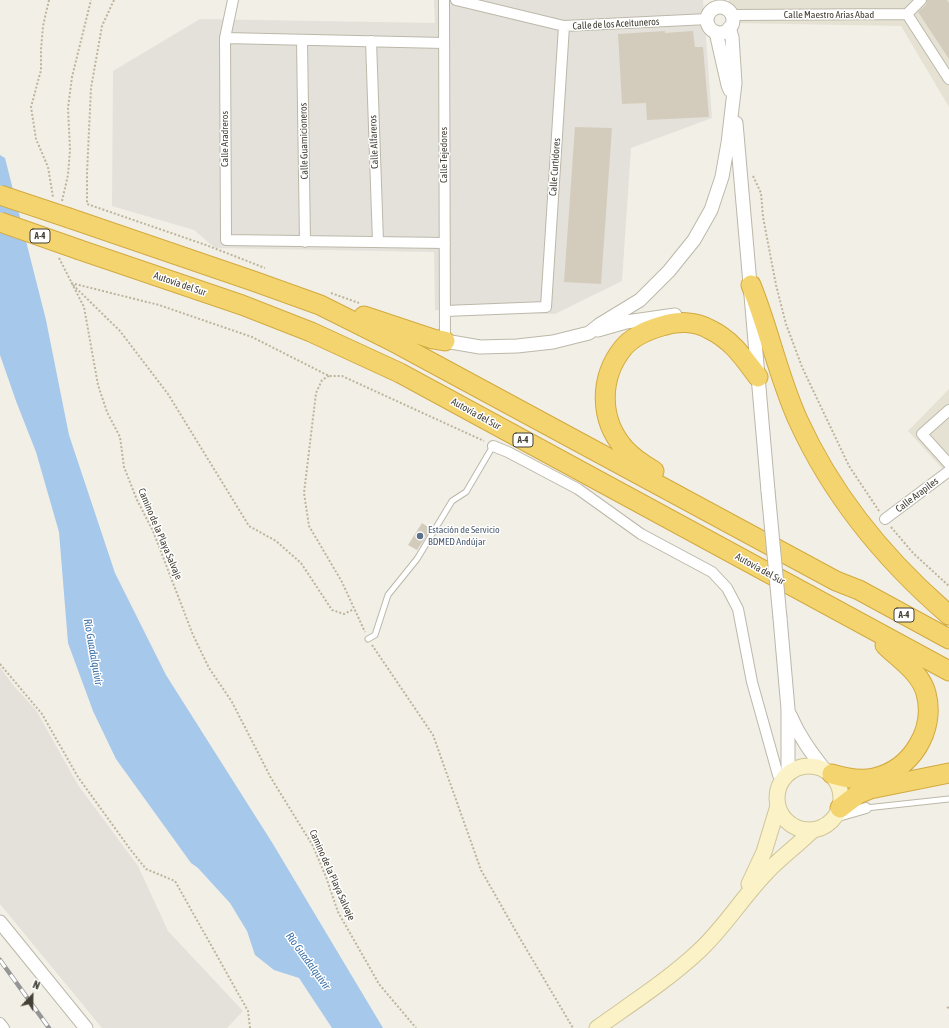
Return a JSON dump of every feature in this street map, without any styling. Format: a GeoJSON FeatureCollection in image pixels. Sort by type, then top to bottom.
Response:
{"type":"FeatureCollection","features":[{"type":"Feature","properties":{"kind":"highway","name":"A-4"},"geometry":{"type":"LineString","coordinates":[[0,195],[65,212],[249,279],[324,299],[397,343],[836,581],[859,590],[949,639]]}},
{"type":"Feature","properties":{"kind":"highway","name":"Autovía del Sur"},"geometry":{"type":"LineString","coordinates":[[0,222],[242,305],[312,332],[400,373],[949,671]]}},
{"type":"Feature","properties":{"kind":"highway"},"geometry":{"type":"LineString","coordinates":[[751,285],[761,310],[781,378],[798,420],[821,465],[850,511],[882,551],[920,590],[949,615]]}},
{"type":"Feature","properties":{"kind":"highway"},"geometry":{"type":"LineString","coordinates":[[324,299],[362,315],[433,339],[445,341]]}},
{"type":"Feature","properties":{"kind":"highway"},"geometry":{"type":"LineString","coordinates":[[758,377],[736,348],[725,338],[708,328],[687,322],[667,324],[650,329],[633,339],[623,348],[613,363],[607,378],[604,397],[606,415],[614,432],[625,448],[639,462],[839,574],[859,590]]}},
{"type":"Feature","properties":{"kind":"highway"},"geometry":{"type":"LineString","coordinates":[[828,772],[842,777],[860,779],[874,778],[889,773],[900,766],[914,753],[927,724],[928,708],[926,692],[919,678],[865,626]]}},
{"type":"Feature","properties":{"kind":"highway"},"geometry":{"type":"LineString","coordinates":[[841,807],[858,794],[870,789],[949,772]]}},
{"type":"Feature","properties":{"kind":"main road"},"geometry":{"type":"LineString","coordinates":[[806,765],[815,765],[828,772],[838,781],[841,790],[841,807],[830,823],[822,828],[804,830],[795,827],[782,815],[776,797],[778,788],[785,776],[796,767],[806,765]]}},
{"type":"Feature","properties":{"kind":"main road"},"geometry":{"type":"LineString","coordinates":[[740,903],[764,852],[778,806]]}},
{"type":"Feature","properties":{"kind":"main road"},"geometry":{"type":"LineString","coordinates":[[597,1028],[670,976],[699,951],[720,929],[766,873],[813,830]]}},
{"type":"Feature","properties":{"kind":"street"},"geometry":{"type":"LineString","coordinates":[[233,0],[224,38],[444,43]]}},
{"type":"Feature","properties":{"kind":"street","name":"Calle Tejedores"},"geometry":{"type":"LineString","coordinates":[[444,0],[445,341]]}},
{"type":"Feature","properties":{"kind":"street","name":"Calle de los Aceituneros"},"geometry":{"type":"LineString","coordinates":[[456,0],[564,26],[708,19]]}},
{"type":"Feature","properties":{"kind":"street"},"geometry":{"type":"LineString","coordinates":[[921,0],[906,14],[949,79]]}},
{"type":"Feature","properties":{"kind":"street"},"geometry":{"type":"LineString","coordinates":[[493,446],[508,452],[578,489],[641,534],[712,572],[727,588],[738,609],[752,682],[778,775],[785,776],[788,709],[756,357],[741,170],[733,96],[728,85],[716,32],[710,27],[708,19],[710,12],[723,6],[733,22],[730,28],[724,32],[716,32]]}},
{"type":"Feature","properties":{"kind":"street","name":"Calle Maestro Arias Abad"},"geometry":{"type":"LineString","coordinates":[[723,6],[906,14]]}},
{"type":"Feature","properties":{"kind":"street","name":"Calle Curtidores"},"geometry":{"type":"LineString","coordinates":[[445,311],[546,307],[564,26]]}},
{"type":"Feature","properties":{"kind":"street"},"geometry":{"type":"LineString","coordinates":[[589,333],[599,325],[640,300],[670,271],[694,240],[711,210],[722,177],[728,143],[735,83],[730,28]]}},
{"type":"Feature","properties":{"kind":"street","name":"Calle Aradreros"},"geometry":{"type":"LineString","coordinates":[[224,38],[226,240],[445,243]]}},
{"type":"Feature","properties":{"kind":"street","name":"Calle Guarnicioneros"},"geometry":{"type":"LineString","coordinates":[[302,40],[305,242]]}},
{"type":"Feature","properties":{"kind":"street","name":"Calle Alfareros"},"geometry":{"type":"LineString","coordinates":[[371,41],[378,242]]}},
{"type":"Feature","properties":{"kind":"street"},"geometry":{"type":"LineString","coordinates":[[445,341],[480,347],[518,346],[552,342],[626,322],[672,315],[693,316],[715,325],[733,336],[756,357]]}},
{"type":"Feature","properties":{"kind":"street"},"geometry":{"type":"LineString","coordinates":[[949,410],[922,434],[949,464]]}},
{"type":"Feature","properties":{"kind":"street","name":"Calle Arapiles"},"geometry":{"type":"LineString","coordinates":[[885,519],[949,471]]}},
{"type":"Feature","properties":{"kind":"street"},"geometry":{"type":"LineString","coordinates":[[788,709],[796,730],[808,750],[828,772]]}},
{"type":"Feature","properties":{"kind":"street"},"geometry":{"type":"LineString","coordinates":[[841,807],[866,808]]}},
{"type":"Feature","properties":{"kind":"street"},"geometry":{"type":"LineString","coordinates":[[841,807],[866,808]]}},
{"type":"Feature","properties":{"kind":"street"},"geometry":{"type":"LineString","coordinates":[[0,922],[86,1028]]}},
{"type":"Feature","properties":{"kind":"street"},"geometry":{"type":"LineString","coordinates":[[0,1023],[4,1028]]}},
{"type":"Feature","properties":{"kind":"lane"},"geometry":{"type":"LineString","coordinates":[[368,639],[375,635],[388,595],[417,559],[452,501],[466,492],[493,446]]}},
{"type":"Feature","properties":{"kind":"lane"},"geometry":{"type":"LineString","coordinates":[[866,808],[949,799]]}},
{"type":"Feature","properties":{"kind":"path"},"geometry":{"type":"LineString","coordinates":[[49,0],[43,26],[40,50],[41,70],[31,107],[36,139],[48,168],[53,200]]}},
{"type":"Feature","properties":{"kind":"path"},"geometry":{"type":"LineString","coordinates":[[65,212],[62,197],[68,176],[70,150],[68,108],[72,77],[91,0]]}},
{"type":"Feature","properties":{"kind":"path"},"geometry":{"type":"LineString","coordinates":[[114,0],[102,26],[91,88],[87,204],[206,245],[267,270]]}},
{"type":"Feature","properties":{"kind":"path"},"geometry":{"type":"LineString","coordinates":[[741,170],[751,173],[761,193],[763,217],[776,285],[786,324],[802,367],[849,466],[885,519],[913,553],[949,586]]}},
{"type":"Feature","properties":{"kind":"path","name":"Camino de la Playa Salvaje"},"geometry":{"type":"LineString","coordinates":[[59,251],[59,259],[84,307],[98,385],[107,412],[120,437],[124,467],[137,500],[153,531],[196,642],[209,668],[232,702],[271,778],[313,846],[338,912],[379,984],[416,1028]]}},
{"type":"Feature","properties":{"kind":"path"},"geometry":{"type":"LineString","coordinates":[[71,283],[159,305],[252,338],[329,376],[342,376],[493,446]]}},
{"type":"Feature","properties":{"kind":"path"},"geometry":{"type":"LineString","coordinates":[[71,283],[120,331],[168,394],[249,526],[276,541],[301,563],[332,610],[344,614],[354,609]]}},
{"type":"Feature","properties":{"kind":"path"},"geometry":{"type":"LineString","coordinates":[[324,299],[361,304]]}},
{"type":"Feature","properties":{"kind":"path"},"geometry":{"type":"LineString","coordinates":[[329,376],[322,380],[316,393],[304,493],[309,526],[342,582],[368,639],[433,735],[482,870],[518,935],[573,1028]]}},
{"type":"Feature","properties":{"kind":"path"},"geometry":{"type":"LineString","coordinates":[[0,664],[42,714],[78,777],[146,869],[175,882],[248,1011],[250,1028]]}},
{"type":"Feature","properties":{"kind":"shaded area"},"geometry":{"type":"Polygon","coordinates":[[[434,0],[703,0],[712,118],[631,148],[622,281],[555,314],[435,310],[434,252],[215,248],[194,230],[112,206],[113,71],[200,19],[435,23],[434,0]]]}},
{"type":"Feature","properties":{"kind":"shaded area"},"geometry":{"type":"Polygon","coordinates":[[[729,0],[949,0],[949,107],[901,26],[730,23],[729,0]]]}},
{"type":"Feature","properties":{"kind":"shaded area"},"geometry":{"type":"Polygon","coordinates":[[[949,389],[949,476],[908,431],[949,389]]]}},
{"type":"Feature","properties":{"kind":"shaded area"},"geometry":{"type":"Polygon","coordinates":[[[0,667],[13,685],[36,710],[78,785],[138,866],[168,931],[243,1011],[227,1028],[102,1028],[0,904],[0,667]]]}},
{"type":"Feature","properties":{"kind":"water","name":"Río Guadalquivir"},"geometry":{"type":"Polygon","coordinates":[[[0,155],[5,158],[46,320],[69,435],[115,573],[166,675],[273,844],[383,1028],[332,1028],[299,978],[274,970],[255,955],[247,931],[230,903],[198,868],[191,863],[116,759],[93,711],[68,643],[59,532],[36,452],[0,355],[0,155]]]}},
{"type":"Feature","properties":{"kind":"building"},"geometry":{"type":"Polygon","coordinates":[[[927,0],[947,0],[949,3],[949,59],[918,12],[926,5],[927,0]]]}},
{"type":"Feature","properties":{"kind":"building"},"geometry":{"type":"Polygon","coordinates":[[[665,31],[665,33],[693,31],[695,47],[703,47],[709,117],[647,120],[646,103],[622,104],[618,34],[665,31]]]}},
{"type":"Feature","properties":{"kind":"building"},"geometry":{"type":"Polygon","coordinates":[[[575,127],[612,128],[601,284],[564,282],[575,127]]]}},
{"type":"Feature","properties":{"kind":"building"},"geometry":{"type":"Polygon","coordinates":[[[422,523],[431,529],[417,550],[408,545],[422,523]]]}},
{"type":"Feature","properties":{"kind":"railway"},"geometry":{"type":"LineString","coordinates":[[0,960],[49,1028]]}},
{"type":"Feature","properties":{"kind":"place","name":"Estación de Servicio BDMED Andújar"},"geometry":{"type":"Point","coordinates":[420,536]}}]}
